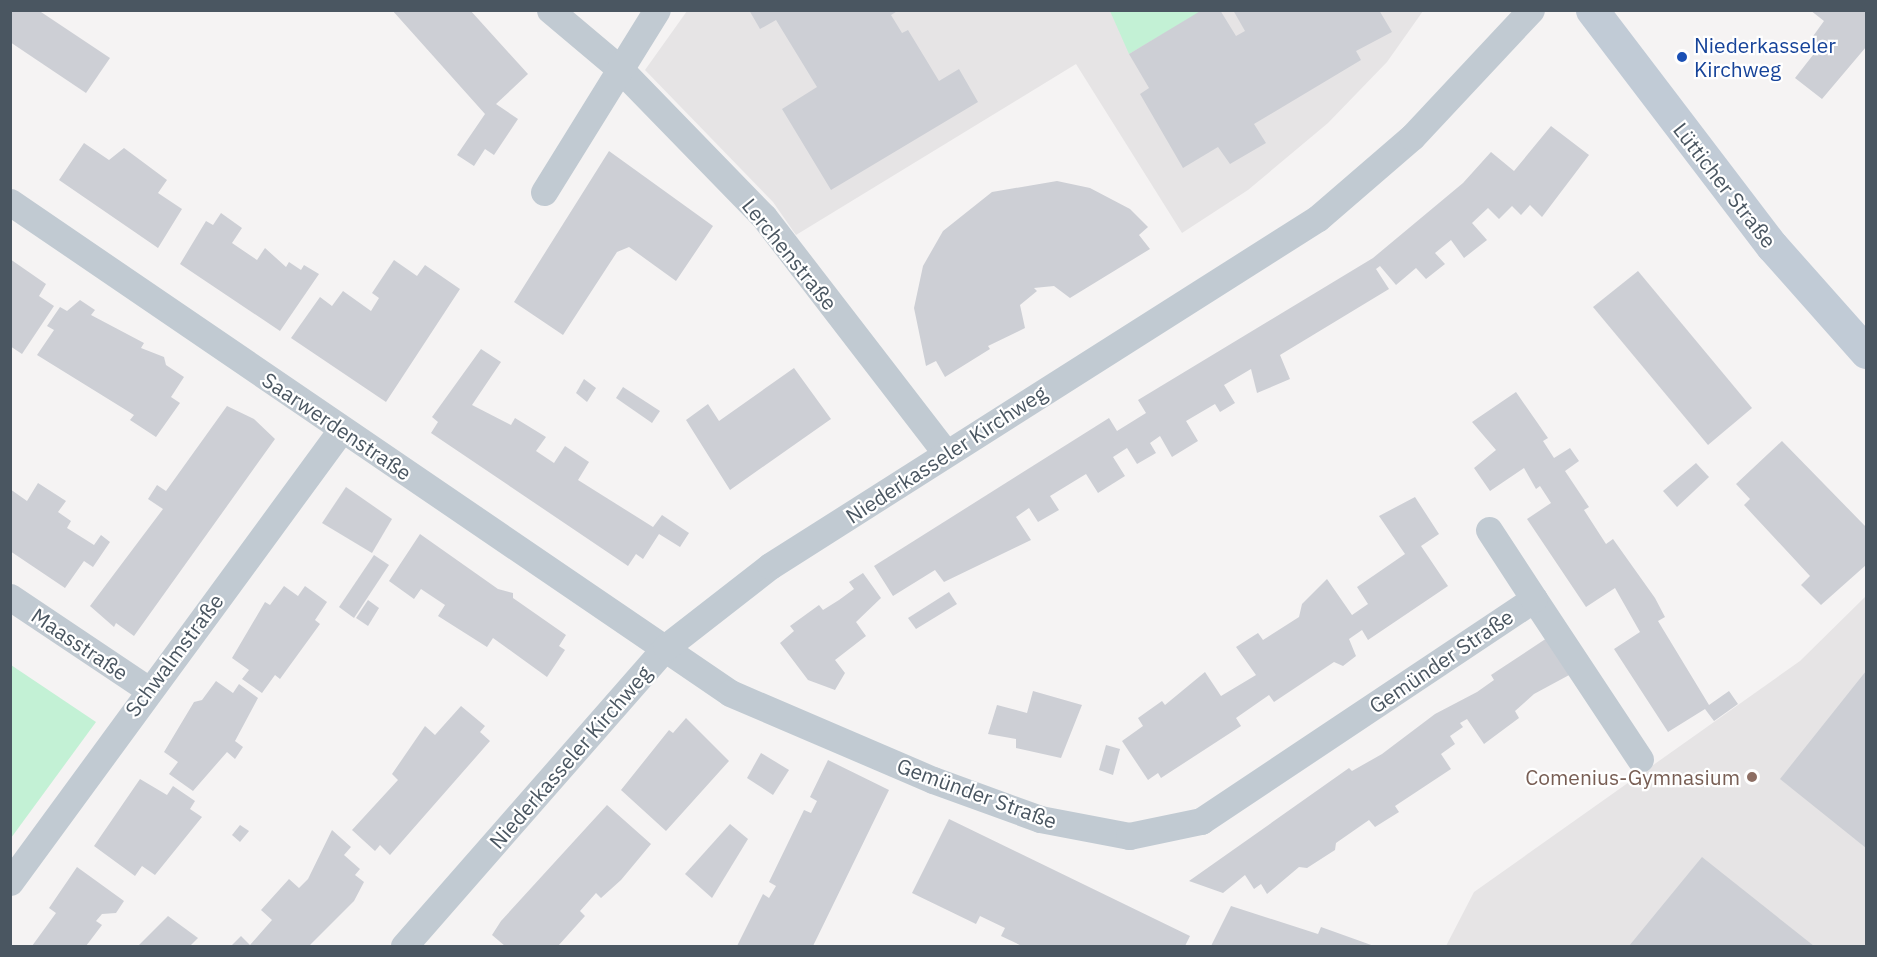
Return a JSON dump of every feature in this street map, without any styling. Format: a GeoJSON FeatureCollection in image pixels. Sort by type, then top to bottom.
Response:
{"type":"FeatureCollection","features":[{"type":"Feature","properties":{"kind":"main road","name":"Lütticher Straße"},"geometry":{"type":"LineString","coordinates":[[1592,10],[1772,246],[1866,352]]}},
{"type":"Feature","properties":{"kind":"street","name":"Lerchenstraße"},"geometry":{"type":"LineString","coordinates":[[550,10],[620,69],[764,217],[945,452]]}},
{"type":"Feature","properties":{"kind":"street"},"geometry":{"type":"LineString","coordinates":[[544,192],[657,10]]}},
{"type":"Feature","properties":{"kind":"street","name":"Niederkasseler Kirchweg"},"geometry":{"type":"LineString","coordinates":[[404,946],[666,647],[770,566],[945,452],[1318,218],[1413,137],[1531,10]]}},
{"type":"Feature","properties":{"kind":"street","name":"Saarwerdenstraße"},"geometry":{"type":"LineString","coordinates":[[10,202],[341,430],[666,647]]}},
{"type":"Feature","properties":{"kind":"street","name":"Schwalmstraße"},"geometry":{"type":"LineString","coordinates":[[10,882],[341,430]]}},
{"type":"Feature","properties":{"kind":"street","name":"Gemünder Straße"},"geometry":{"type":"LineString","coordinates":[[1489,530],[1640,759]]}},
{"type":"Feature","properties":{"kind":"street","name":"Maasstraße"},"geometry":{"type":"LineString","coordinates":[[10,597],[149,690]]}},
{"type":"Feature","properties":{"kind":"street","name":"Gemünder Straße"},"geometry":{"type":"LineString","coordinates":[[666,647],[730,693],[933,780],[1040,819],[1101,833],[1152,835],[1201,821],[1534,599]]}},
{"type":"Feature","properties":{"kind":"shaded area"},"geometry":{"type":"Polygon","coordinates":[[[687,11],[1423,11],[1387,62],[1328,123],[1248,190],[1182,233],[1076,64],[796,235],[773,202],[645,70],[687,11]]]}},
{"type":"Feature","properties":{"kind":"shaded area","name":"Comenius-Gymnasium"},"geometry":{"type":"Polygon","coordinates":[[[1866,596],[1866,946],[1446,946],[1474,892],[1800,661],[1866,596]]]}},
{"type":"Feature","properties":{"kind":"green space"},"geometry":{"type":"Polygon","coordinates":[[[1110,11],[1202,11],[1129,54],[1110,11]]]}},
{"type":"Feature","properties":{"kind":"green space"},"geometry":{"type":"Polygon","coordinates":[[[11,665],[96,722],[11,838],[11,665]]]}},
{"type":"Feature","properties":{"kind":"building"},"geometry":{"type":"Polygon","coordinates":[[[10,10],[38,10],[110,58],[86,93],[10,42],[10,10]]]}},
{"type":"Feature","properties":{"kind":"building"},"geometry":{"type":"Polygon","coordinates":[[[392,10],[470,10],[528,74],[496,104],[518,119],[494,155],[485,149],[474,166],[457,155],[485,114],[392,10]]]}},
{"type":"Feature","properties":{"kind":"building"},"geometry":{"type":"Polygon","coordinates":[[[749,10],[899,10],[891,15],[902,33],[908,30],[939,81],[959,69],[978,102],[831,190],[782,109],[817,87],[776,20],[760,29],[749,10]]]}},
{"type":"Feature","properties":{"kind":"building"},"geometry":{"type":"Polygon","coordinates":[[[1202,10],[1220,10],[1236,36],[1245,31],[1233,10],[1379,10],[1392,32],[1356,51],[1361,60],[1254,124],[1266,143],[1230,164],[1218,147],[1183,168],[1140,94],[1149,88],[1129,54],[1202,10]]]}},
{"type":"Feature","properties":{"kind":"building"},"geometry":{"type":"Polygon","coordinates":[[[1810,10],[1866,10],[1866,47],[1822,99],[1795,78],[1820,46],[1811,39],[1824,21],[1810,10]]]}},
{"type":"Feature","properties":{"kind":"building"},"geometry":{"type":"Polygon","coordinates":[[[1551,126],[1589,155],[1542,217],[1530,205],[1521,215],[1512,206],[1499,219],[1488,208],[1472,223],[1487,240],[1464,258],[1451,240],[1435,253],[1445,264],[1426,279],[1416,268],[1396,285],[1380,266],[1376,269],[1389,289],[1280,355],[1290,379],[1257,393],[1251,369],[1224,385],[1235,403],[1220,412],[1215,404],[1186,421],[1198,441],[1172,457],[1160,436],[1150,443],[1156,453],[1137,464],[1127,448],[1113,457],[1125,476],[1098,493],[1086,474],[1050,496],[1059,510],[1038,522],[1029,508],[1016,517],[1031,540],[944,582],[935,570],[893,596],[874,566],[1109,418],[1117,431],[1146,413],[1138,400],[1373,258],[1463,183],[1491,152],[1514,171],[1551,126]]]}},
{"type":"Feature","properties":{"kind":"building"},"geometry":{"type":"Polygon","coordinates":[[[84,143],[109,160],[124,148],[167,180],[158,193],[182,209],[158,248],[59,180],[84,143]]]}},
{"type":"Feature","properties":{"kind":"building"},"geometry":{"type":"Polygon","coordinates":[[[609,151],[713,226],[676,281],[629,247],[617,252],[563,335],[514,302],[609,151]]]}},
{"type":"Feature","properties":{"kind":"building"},"geometry":{"type":"Polygon","coordinates":[[[1057,181],[1090,188],[1130,209],[1148,227],[1139,235],[1150,249],[1070,298],[1054,286],[1034,288],[1037,291],[1020,305],[1025,328],[988,346],[990,349],[945,377],[936,361],[926,366],[914,308],[923,266],[943,231],[992,192],[1057,181]]]}},
{"type":"Feature","properties":{"kind":"building"},"geometry":{"type":"Polygon","coordinates":[[[221,213],[242,228],[232,243],[257,260],[265,248],[286,267],[289,262],[301,270],[304,265],[319,274],[280,331],[180,264],[206,221],[213,225],[221,213]]]}},
{"type":"Feature","properties":{"kind":"building"},"geometry":{"type":"Polygon","coordinates":[[[10,259],[46,284],[39,296],[54,306],[22,354],[10,346],[10,259]]]}},
{"type":"Feature","properties":{"kind":"building"},"geometry":{"type":"Polygon","coordinates":[[[394,260],[417,276],[425,265],[460,289],[386,402],[291,338],[320,297],[332,306],[343,291],[371,311],[379,298],[372,293],[394,260]]]}},
{"type":"Feature","properties":{"kind":"building"},"geometry":{"type":"Polygon","coordinates":[[[1638,271],[1752,408],[1708,445],[1593,307],[1638,271]]]}},
{"type":"Feature","properties":{"kind":"building"},"geometry":{"type":"Polygon","coordinates":[[[80,300],[95,310],[91,315],[144,343],[141,348],[164,357],[166,365],[184,377],[171,397],[180,403],[156,437],[130,420],[134,415],[37,355],[54,330],[47,326],[60,307],[67,311],[80,300]]]}},
{"type":"Feature","properties":{"kind":"building"},"geometry":{"type":"Polygon","coordinates":[[[481,349],[501,362],[472,405],[511,425],[515,418],[546,437],[536,451],[554,463],[565,446],[589,462],[578,480],[653,527],[662,515],[689,533],[680,547],[659,534],[643,559],[636,554],[628,566],[431,433],[438,422],[432,417],[481,349]]]}},
{"type":"Feature","properties":{"kind":"building"},"geometry":{"type":"Polygon","coordinates":[[[794,368],[831,419],[730,490],[686,420],[708,404],[719,421],[794,368]]]}},
{"type":"Feature","properties":{"kind":"building"},"geometry":{"type":"Polygon","coordinates":[[[584,379],[596,388],[587,402],[576,393],[584,379]]]}},
{"type":"Feature","properties":{"kind":"building"},"geometry":{"type":"Polygon","coordinates":[[[623,387],[660,411],[652,423],[616,398],[623,387]]]}},
{"type":"Feature","properties":{"kind":"building"},"geometry":{"type":"Polygon","coordinates":[[[1516,392],[1548,438],[1543,441],[1554,458],[1570,448],[1579,461],[1565,471],[1589,507],[1584,510],[1606,544],[1613,539],[1655,598],[1665,617],[1658,621],[1709,705],[1729,691],[1738,704],[1714,721],[1705,709],[1668,732],[1614,649],[1640,632],[1615,588],[1586,607],[1527,519],[1551,503],[1540,486],[1536,489],[1524,468],[1490,491],[1474,468],[1496,450],[1472,422],[1516,392]]]}},
{"type":"Feature","properties":{"kind":"building"},"geometry":{"type":"Polygon","coordinates":[[[227,406],[254,419],[275,439],[134,636],[116,623],[114,627],[90,606],[163,509],[148,499],[157,485],[166,491],[227,406]]]}},
{"type":"Feature","properties":{"kind":"building"},"geometry":{"type":"Polygon","coordinates":[[[1782,441],[1866,527],[1866,565],[1821,605],[1801,585],[1810,576],[1744,505],[1750,499],[1736,484],[1782,441]]]}},
{"type":"Feature","properties":{"kind":"building"},"geometry":{"type":"Polygon","coordinates":[[[1696,463],[1709,477],[1677,507],[1663,491],[1696,463]]]}},
{"type":"Feature","properties":{"kind":"building"},"geometry":{"type":"Polygon","coordinates":[[[38,483],[66,501],[58,512],[71,521],[67,528],[94,545],[101,535],[110,542],[93,567],[84,561],[65,588],[10,551],[10,489],[27,501],[38,483]]]}},
{"type":"Feature","properties":{"kind":"building"},"geometry":{"type":"Polygon","coordinates":[[[346,487],[392,519],[372,553],[322,523],[346,487]]]}},
{"type":"Feature","properties":{"kind":"building"},"geometry":{"type":"Polygon","coordinates":[[[1415,497],[1439,534],[1421,546],[1448,586],[1368,640],[1362,630],[1349,639],[1356,656],[1343,666],[1334,662],[1274,702],[1269,695],[1236,718],[1241,726],[1161,778],[1158,773],[1148,780],[1122,741],[1143,726],[1138,718],[1162,701],[1165,705],[1205,672],[1221,696],[1256,675],[1236,647],[1258,633],[1263,640],[1299,617],[1302,604],[1327,579],[1352,615],[1368,604],[1357,587],[1405,554],[1379,516],[1415,497]]]}},
{"type":"Feature","properties":{"kind":"building"},"geometry":{"type":"Polygon","coordinates":[[[420,534],[498,589],[513,593],[513,598],[566,635],[559,646],[565,650],[547,677],[493,638],[487,647],[438,616],[445,605],[421,589],[414,599],[389,581],[420,534]]]}},
{"type":"Feature","properties":{"kind":"building"},"geometry":{"type":"Polygon","coordinates":[[[374,555],[389,565],[354,618],[339,607],[374,555]]]}},
{"type":"Feature","properties":{"kind":"building"},"geometry":{"type":"Polygon","coordinates":[[[863,573],[881,598],[856,622],[866,636],[835,660],[845,673],[835,690],[808,680],[780,643],[794,631],[790,626],[819,605],[823,610],[839,600],[854,589],[849,582],[863,573]]]}},
{"type":"Feature","properties":{"kind":"building"},"geometry":{"type":"Polygon","coordinates":[[[284,586],[298,596],[305,586],[327,602],[315,620],[320,624],[280,679],[275,675],[262,693],[242,679],[249,670],[232,658],[265,602],[270,605],[284,586]]]}},
{"type":"Feature","properties":{"kind":"building"},"geometry":{"type":"Polygon","coordinates":[[[949,592],[957,604],[916,629],[908,618],[949,592]]]}},
{"type":"Feature","properties":{"kind":"building"},"geometry":{"type":"Polygon","coordinates":[[[368,600],[379,608],[368,626],[356,618],[368,600]]]}},
{"type":"Feature","properties":{"kind":"building"},"geometry":{"type":"Polygon","coordinates":[[[1547,638],[1571,674],[1534,694],[1515,711],[1519,718],[1484,744],[1467,719],[1460,723],[1463,727],[1450,736],[1455,744],[1441,754],[1451,769],[1395,806],[1399,812],[1375,827],[1369,820],[1336,843],[1335,850],[1307,868],[1299,867],[1267,894],[1261,884],[1254,889],[1245,875],[1223,893],[1189,881],[1349,768],[1352,771],[1382,754],[1435,714],[1477,692],[1494,680],[1491,675],[1547,638]]]}},
{"type":"Feature","properties":{"kind":"building"},"geometry":{"type":"Polygon","coordinates":[[[1866,671],[1866,848],[1780,779],[1866,671]]]}},
{"type":"Feature","properties":{"kind":"building"},"geometry":{"type":"Polygon","coordinates":[[[216,681],[233,693],[239,684],[258,698],[235,741],[243,747],[235,759],[227,752],[193,791],[169,774],[178,762],[164,752],[194,702],[202,700],[216,681]]]}},
{"type":"Feature","properties":{"kind":"building"},"geometry":{"type":"Polygon","coordinates":[[[1033,691],[1082,705],[1061,758],[1016,748],[1016,739],[988,734],[997,705],[1027,713],[1033,691]]]}},
{"type":"Feature","properties":{"kind":"building"},"geometry":{"type":"Polygon","coordinates":[[[461,706],[485,726],[480,732],[490,741],[390,855],[380,845],[375,851],[352,830],[398,780],[392,774],[425,726],[435,735],[461,706]]]}},
{"type":"Feature","properties":{"kind":"building"},"geometry":{"type":"Polygon","coordinates":[[[686,718],[729,761],[666,831],[621,790],[669,730],[673,733],[686,718]]]}},
{"type":"Feature","properties":{"kind":"building"},"geometry":{"type":"Polygon","coordinates":[[[1106,745],[1120,749],[1113,775],[1099,770],[1106,745]]]}},
{"type":"Feature","properties":{"kind":"building"},"geometry":{"type":"Polygon","coordinates":[[[761,753],[789,770],[773,795],[747,778],[761,753]]]}},
{"type":"Feature","properties":{"kind":"building"},"geometry":{"type":"Polygon","coordinates":[[[828,760],[889,790],[813,946],[737,946],[763,894],[769,898],[776,886],[769,882],[804,810],[811,813],[817,801],[810,797],[828,760]]]}},
{"type":"Feature","properties":{"kind":"building"},"geometry":{"type":"Polygon","coordinates":[[[140,779],[167,795],[173,786],[195,801],[190,809],[202,817],[155,875],[142,866],[135,876],[94,846],[140,779]]]}},
{"type":"Feature","properties":{"kind":"building"},"geometry":{"type":"Polygon","coordinates":[[[607,805],[651,844],[621,880],[601,898],[596,893],[580,911],[585,916],[558,946],[505,946],[492,935],[501,921],[607,805]]]}},
{"type":"Feature","properties":{"kind":"building"},"geometry":{"type":"Polygon","coordinates":[[[949,819],[1190,936],[1185,946],[1022,946],[1001,936],[1005,928],[980,916],[976,924],[912,893],[949,819]]]}},
{"type":"Feature","properties":{"kind":"building"},"geometry":{"type":"Polygon","coordinates":[[[730,824],[748,839],[712,898],[685,874],[730,824]]]}},
{"type":"Feature","properties":{"kind":"building"},"geometry":{"type":"Polygon","coordinates":[[[240,825],[249,831],[240,842],[232,835],[240,825]]]}},
{"type":"Feature","properties":{"kind":"building"},"geometry":{"type":"Polygon","coordinates":[[[332,830],[351,847],[344,855],[360,869],[355,875],[364,882],[354,901],[309,946],[231,946],[241,936],[250,945],[272,920],[261,910],[289,879],[299,888],[308,879],[332,830]]]}},
{"type":"Feature","properties":{"kind":"building"},"geometry":{"type":"Polygon","coordinates":[[[1702,857],[1775,915],[1814,946],[1629,946],[1702,857]]]}},
{"type":"Feature","properties":{"kind":"building"},"geometry":{"type":"Polygon","coordinates":[[[77,867],[124,901],[116,913],[102,914],[96,921],[102,925],[86,946],[32,946],[56,913],[49,908],[77,867]]]}},
{"type":"Feature","properties":{"kind":"building"},"geometry":{"type":"Polygon","coordinates":[[[1231,906],[1318,934],[1321,927],[1374,946],[1211,946],[1231,906]]]}},
{"type":"Feature","properties":{"kind":"building"},"geometry":{"type":"Polygon","coordinates":[[[168,916],[198,938],[190,946],[138,946],[168,916]]]}},
{"type":"Feature","properties":{"kind":"place","name":"Niederkasseler Kirchweg"},"geometry":{"type":"Point","coordinates":[1682,57]}},
{"type":"Feature","properties":{"kind":"place","name":"Comenius-Gymnasium"},"geometry":{"type":"Point","coordinates":[1752,777]}}]}
